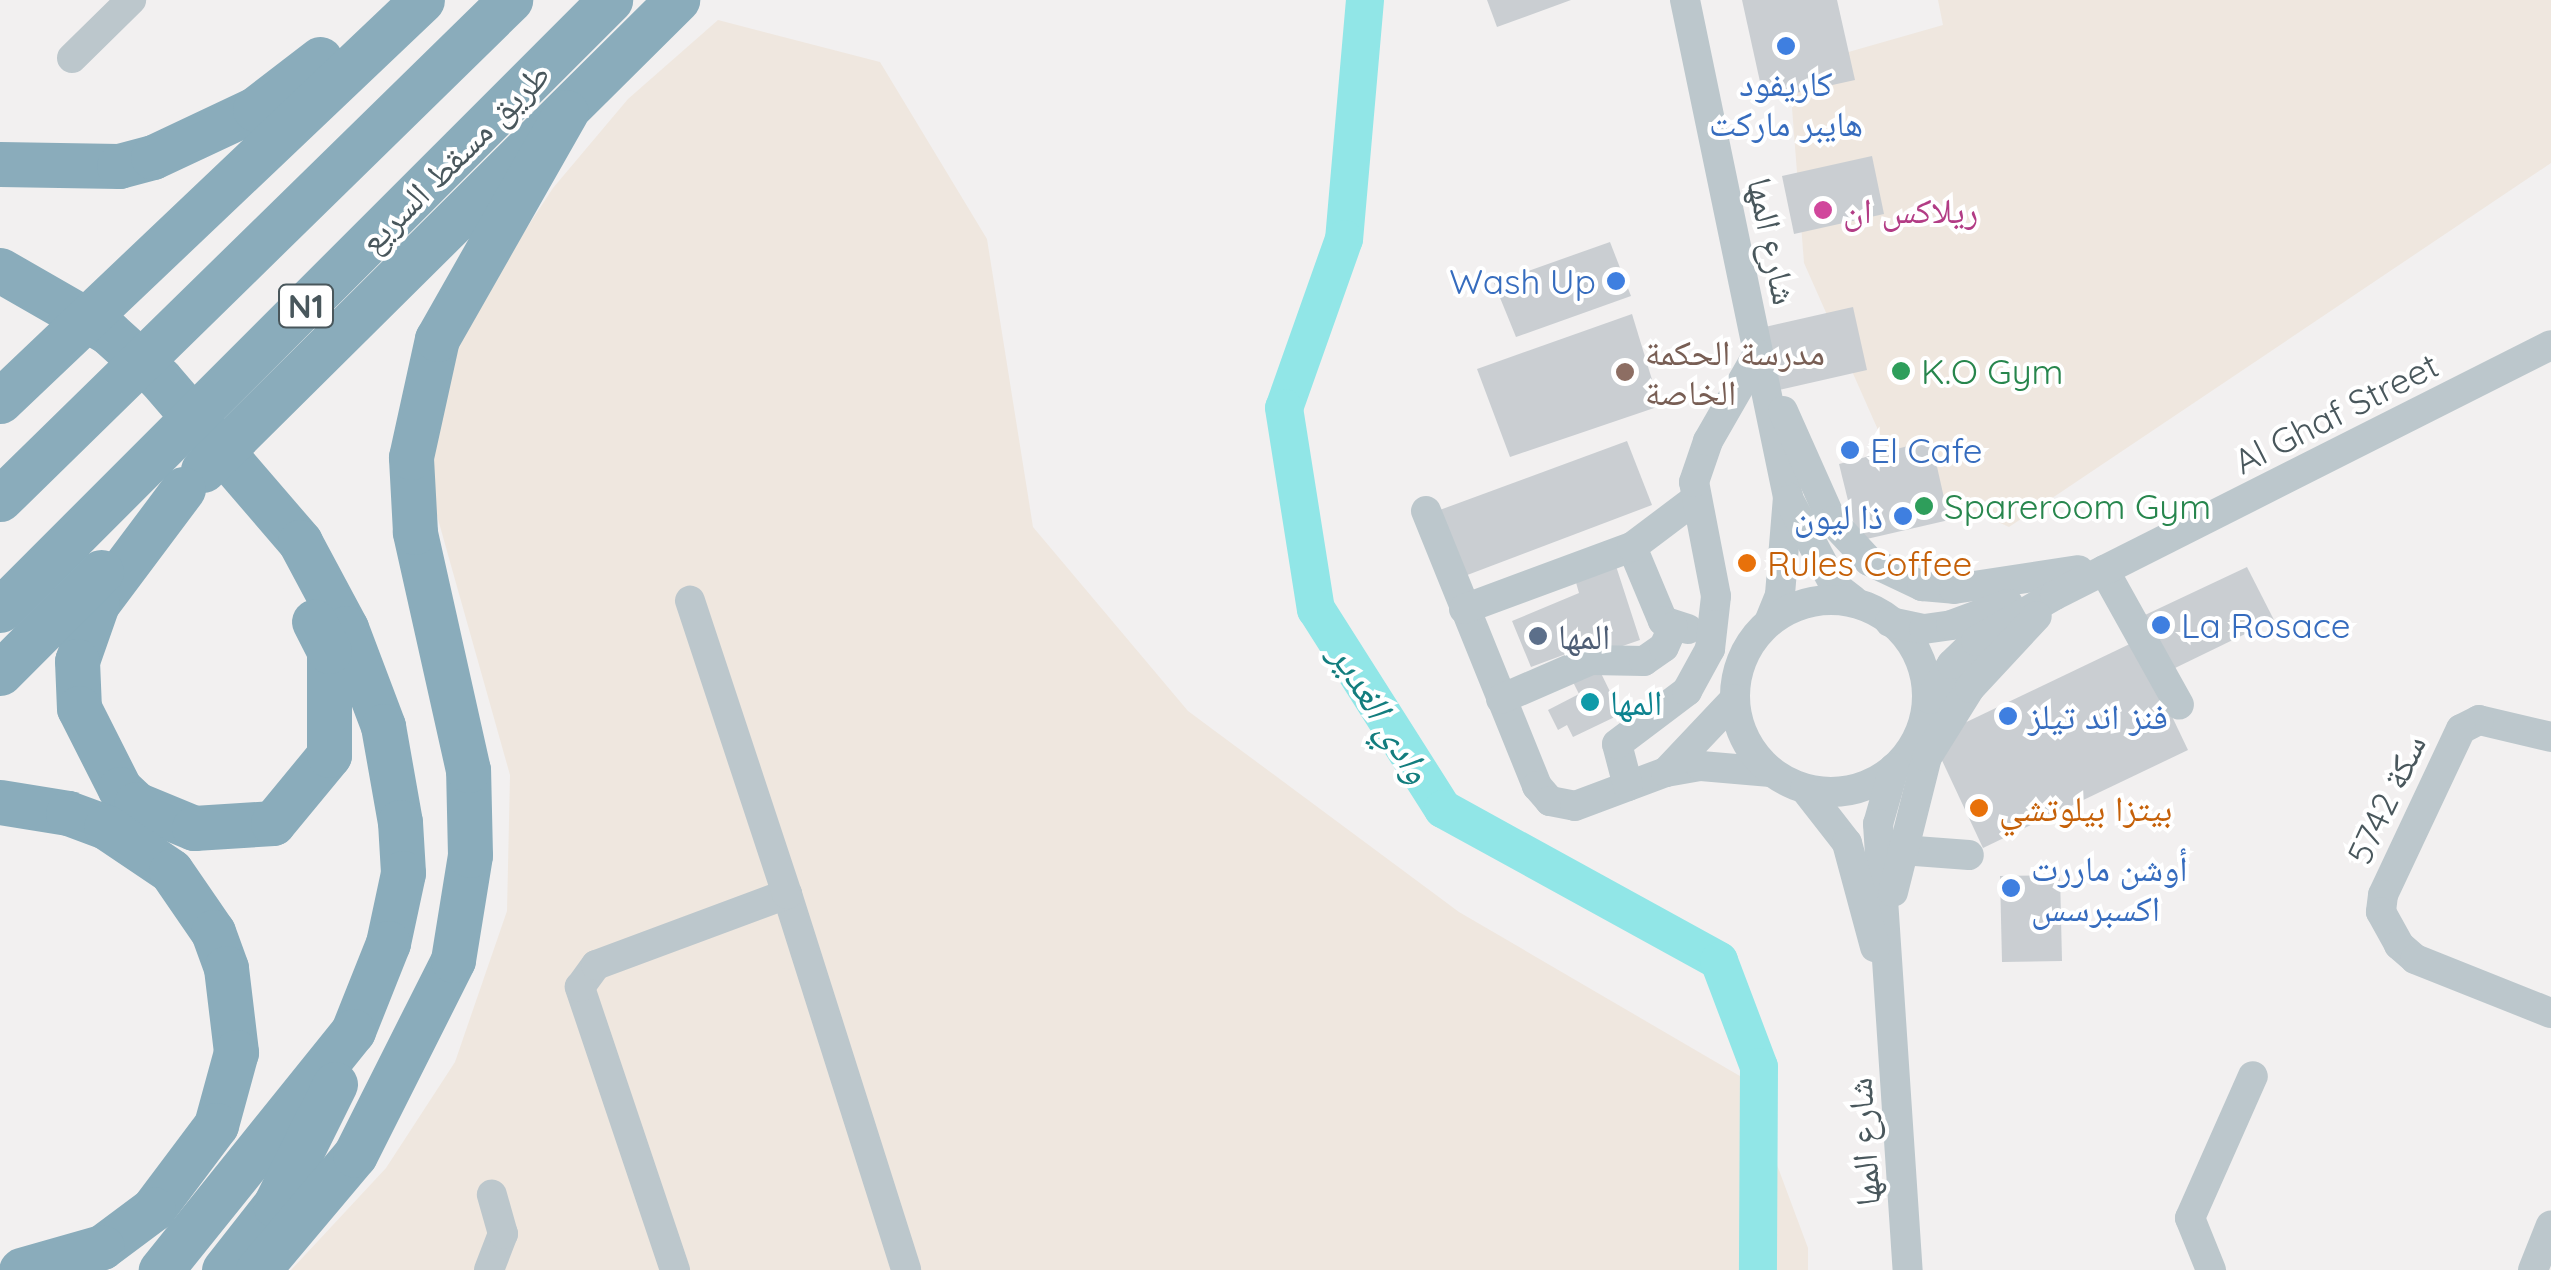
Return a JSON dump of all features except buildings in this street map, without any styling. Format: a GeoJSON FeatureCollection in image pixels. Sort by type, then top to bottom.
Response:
{"type":"FeatureCollection","features":[{"type":"Feature","properties":{"kind":"highway"},"geometry":{"type":"LineString","coordinates":[[0,188],[72,185],[198,140],[256,108],[397,0]]}},
{"type":"Feature","properties":{"kind":"highway"},"geometry":{"type":"LineString","coordinates":[[0,401],[422,0]]}},
{"type":"Feature","properties":{"kind":"highway","name":"طريق مسقط السريع"},"geometry":{"type":"LineString","coordinates":[[0,499],[510,0]]}},
{"type":"Feature","properties":{"kind":"highway","name":"طريق مسقط السريع"},"geometry":{"type":"LineString","coordinates":[[0,610],[610,0]]}},
{"type":"Feature","properties":{"kind":"highway"},"geometry":{"type":"LineString","coordinates":[[0,673],[677,0]]}},
{"type":"Feature","properties":{"kind":"highway"},"geometry":{"type":"LineString","coordinates":[[258,1270],[355,1155],[453,960],[470,855],[468,770],[416,532],[411,457],[437,339],[566,112]]}},
{"type":"Feature","properties":{"kind":"highway"},"geometry":{"type":"LineString","coordinates":[[0,164],[119,166]]}},
{"type":"Feature","properties":{"kind":"highway"},"geometry":{"type":"LineString","coordinates":[[8,281],[108,332],[160,378],[238,482],[329,651],[333,732],[316,779],[273,823],[234,830],[194,828],[136,804],[120,789],[79,708],[77,662],[97,604],[184,490]]}},
{"type":"Feature","properties":{"kind":"highway"},"geometry":{"type":"LineString","coordinates":[[8,281],[50,324],[151,402],[300,542],[346,628],[383,726],[403,873],[388,943],[344,1064],[276,1204],[224,1270]]}},
{"type":"Feature","properties":{"kind":"highway"},"geometry":{"type":"LineString","coordinates":[[0,802],[106,828],[170,871],[213,932],[226,968],[236,1052],[216,1125],[154,1210],[102,1246],[21,1270]]}},
{"type":"Feature","properties":{"kind":"highway"},"geometry":{"type":"LineString","coordinates":[[161,1270],[354,1031]]}},
{"type":"Feature","properties":{"kind":"street"},"geometry":{"type":"LineString","coordinates":[[72,58],[131,0]]}},
{"type":"Feature","properties":{"kind":"street","name":"شارع المها"},"geometry":{"type":"LineString","coordinates":[[1684,0],[1788,497],[1835,586],[1852,600]]}},
{"type":"Feature","properties":{"kind":"street","name":"Al Ghaf Street"},"geometry":{"type":"LineString","coordinates":[[2093,570],[2154,544],[2551,346]]}},
{"type":"Feature","properties":{"kind":"street"},"geometry":{"type":"LineString","coordinates":[[1628,786],[1617,744],[1687,691],[1714,630],[1716,596],[1693,501],[1708,441],[1758,354]]}},
{"type":"Feature","properties":{"kind":"street"},"geometry":{"type":"LineString","coordinates":[[1758,354],[1818,496],[1848,544],[1869,562],[1922,586],[1954,590],[2093,570]]}},
{"type":"Feature","properties":{"kind":"street","name":"شارع المها"},"geometry":{"type":"LineString","coordinates":[[1769,622],[1780,595],[1788,497]]}},
{"type":"Feature","properties":{"kind":"street"},"geometry":{"type":"LineString","coordinates":[[1464,609],[1632,548],[1693,501]]}},
{"type":"Feature","properties":{"kind":"street"},"geometry":{"type":"LineString","coordinates":[[1426,511],[1537,786],[1550,801],[1575,806],[1666,772],[1701,766],[1772,772],[1806,789],[1864,786],[1894,768],[1916,741],[1930,699],[1952,664],[1976,641],[2093,570]]}},
{"type":"Feature","properties":{"kind":"street"},"geometry":{"type":"LineString","coordinates":[[1632,548],[1660,616],[1673,627],[1714,630]]}},
{"type":"Feature","properties":{"kind":"street"},"geometry":{"type":"LineString","coordinates":[[1890,622],[1924,629],[1979,618],[2093,570]]}},
{"type":"Feature","properties":{"kind":"street"},"geometry":{"type":"LineString","coordinates":[[2093,570],[2179,705]]}},
{"type":"Feature","properties":{"kind":"street"},"geometry":{"type":"LineString","coordinates":[[1887,919],[1927,757],[1947,721],[2055,594]]}},
{"type":"Feature","properties":{"kind":"street"},"geometry":{"type":"LineString","coordinates":[[1772,772],[1741,728],[1735,699],[1746,652],[1769,622],[1808,604],[1852,600],[1890,622],[1913,645],[1930,699]]}},
{"type":"Feature","properties":{"kind":"street"},"geometry":{"type":"LineString","coordinates":[[690,601],[788,894],[906,1270]]}},
{"type":"Feature","properties":{"kind":"street"},"geometry":{"type":"LineString","coordinates":[[1501,699],[1591,660],[1644,661],[1664,647],[1673,627]]}},
{"type":"Feature","properties":{"kind":"street"},"geometry":{"type":"LineString","coordinates":[[1666,772],[1735,699]]}},
{"type":"Feature","properties":{"kind":"street","name":"سكة 5742"},"geometry":{"type":"LineString","coordinates":[[2551,737],[2478,720],[2461,729],[2383,894],[2382,912],[2399,945],[2415,958],[2551,1013]]}},
{"type":"Feature","properties":{"kind":"street","name":"شارع المها"},"geometry":{"type":"LineString","coordinates":[[1894,768],[1878,824],[1908,1270]]}},
{"type":"Feature","properties":{"kind":"street","name":"شارع المها"},"geometry":{"type":"LineString","coordinates":[[1806,789],[1847,844],[1891,1008]]}},
{"type":"Feature","properties":{"kind":"street"},"geometry":{"type":"LineString","coordinates":[[1902,850],[1969,855]]}},
{"type":"Feature","properties":{"kind":"street"},"geometry":{"type":"LineString","coordinates":[[675,1270],[580,987],[596,965],[788,894]]}},
{"type":"Feature","properties":{"kind":"street"},"geometry":{"type":"LineString","coordinates":[[2211,1270],[2190,1218],[2253,1076]]}},
{"type":"Feature","properties":{"kind":"street"},"geometry":{"type":"LineString","coordinates":[[489,1270],[503,1234],[492,1195]]}},
{"type":"Feature","properties":{"kind":"street"},"geometry":{"type":"LineString","coordinates":[[2534,1270],[2551,1225]]}},
{"type":"Feature","properties":{"kind":"sand"},"geometry":{"type":"Polygon","coordinates":[[[1938,0],[2551,0],[2551,163],[2009,527],[1898,475],[1804,263],[1789,69],[1943,25],[1938,0]]]}},
{"type":"Feature","properties":{"kind":"sand"},"geometry":{"type":"Polygon","coordinates":[[[718,20],[880,62],[987,239],[1033,527],[1188,711],[1459,912],[1745,1079],[1808,1248],[1808,1270],[291,1270],[386,1168],[455,1062],[507,911],[510,775],[425,473],[450,366],[477,304],[553,188],[628,99],[718,20]]]}},
{"type":"Feature","properties":{"kind":"waterway","name":"وادي الغدير"},"geometry":{"type":"LineString","coordinates":[[1365,0],[1344,239],[1284,408],[1316,609],[1443,809],[1719,961],[1759,1067],[1758,1270]]}},
{"type":"Feature","properties":{"kind":"place","name":"كاريفود هايبر ماركت"},"geometry":{"type":"Point","coordinates":[1786,46]}},
{"type":"Feature","properties":{"kind":"place","name":"ريلاكس ان"},"geometry":{"type":"Point","coordinates":[1823,210]}},
{"type":"Feature","properties":{"kind":"place","name":"Wash Up"},"geometry":{"type":"Point","coordinates":[1616,281]}},
{"type":"Feature","properties":{"kind":"place","name":"K.O Gym"},"geometry":{"type":"Point","coordinates":[1901,371]}},
{"type":"Feature","properties":{"kind":"place","name":"مدرسة الحكمة الخاصة"},"geometry":{"type":"Point","coordinates":[1625,372]}},
{"type":"Feature","properties":{"kind":"place","name":"El Cafe"},"geometry":{"type":"Point","coordinates":[1850,450]}},
{"type":"Feature","properties":{"kind":"place","name":"Spareroom Gym"},"geometry":{"type":"Point","coordinates":[1924,506]}},
{"type":"Feature","properties":{"kind":"place","name":"ذا ليون"},"geometry":{"type":"Point","coordinates":[1903,516]}},
{"type":"Feature","properties":{"kind":"place","name":"Rules Coffee"},"geometry":{"type":"Point","coordinates":[1747,563]}},
{"type":"Feature","properties":{"kind":"place","name":"La Rosace"},"geometry":{"type":"Point","coordinates":[2161,625]}},
{"type":"Feature","properties":{"kind":"place","name":"المه‍ا"},"geometry":{"type":"Point","coordinates":[1538,636]}},
{"type":"Feature","properties":{"kind":"place","name":"المها"},"geometry":{"type":"Point","coordinates":[1590,702]}},
{"type":"Feature","properties":{"kind":"place","name":"فنز اند تيلز"},"geometry":{"type":"Point","coordinates":[2008,716]}},
{"type":"Feature","properties":{"kind":"place","name":"بيتزا بيلوتشي"},"geometry":{"type":"Point","coordinates":[1979,808]}},
{"type":"Feature","properties":{"kind":"place","name":"أوشن ماررت اكسبرسس"},"geometry":{"type":"Point","coordinates":[2011,888]}}]}
